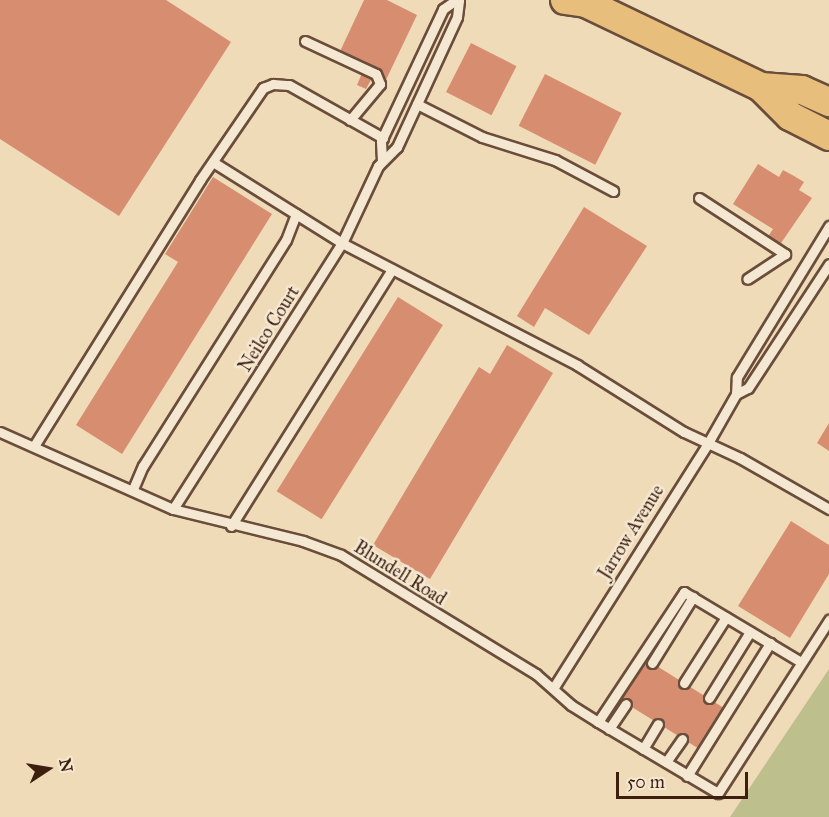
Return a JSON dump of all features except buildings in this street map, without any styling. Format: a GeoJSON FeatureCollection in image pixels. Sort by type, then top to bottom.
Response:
{"type":"FeatureCollection","features":[{"type":"Feature","properties":{"kind":"main road"},"geometry":{"type":"LineString","coordinates":[[578,1],[761,87],[790,117],[829,136]]}},
{"type":"Feature","properties":{"kind":"main road"},"geometry":{"type":"LineString","coordinates":[[761,87],[802,90],[829,102]]}},
{"type":"Feature","properties":{"kind":"lane","name":"Neilco Court"},"geometry":{"type":"LineString","coordinates":[[173,509],[342,243],[382,161],[397,147],[457,17],[457,0]]}},
{"type":"Feature","properties":{"kind":"lane","name":"Neilco Court"},"geometry":{"type":"LineString","coordinates":[[382,161],[383,138],[443,9],[457,0]]}},
{"type":"Feature","properties":{"kind":"lane"},"geometry":{"type":"LineString","coordinates":[[305,41],[376,74],[380,84],[350,120]]}},
{"type":"Feature","properties":{"kind":"lane"},"geometry":{"type":"LineString","coordinates":[[34,446],[259,93],[273,84],[290,85],[383,138]]}},
{"type":"Feature","properties":{"kind":"lane"},"geometry":{"type":"LineString","coordinates":[[417,104],[482,137],[555,160],[612,190]]}},
{"type":"Feature","properties":{"kind":"lane"},"geometry":{"type":"LineString","coordinates":[[213,162],[342,243],[577,365],[684,432],[829,509]]}},
{"type":"Feature","properties":{"kind":"lane"},"geometry":{"type":"LineString","coordinates":[[699,198],[785,254],[747,279]]}},
{"type":"Feature","properties":{"kind":"lane"},"geometry":{"type":"LineString","coordinates":[[133,489],[143,466],[286,240],[296,214]]}},
{"type":"Feature","properties":{"kind":"lane","name":"Jarrow Avenue"},"geometry":{"type":"LineString","coordinates":[[554,687],[708,443],[736,394],[737,377],[829,226]]}},
{"type":"Feature","properties":{"kind":"lane","name":"Jarrow Avenue"},"geometry":{"type":"LineString","coordinates":[[736,394],[748,388],[829,264]]}},
{"type":"Feature","properties":{"kind":"lane"},"geometry":{"type":"LineString","coordinates":[[231,526],[392,269]]}},
{"type":"Feature","properties":{"kind":"lane","name":"Blundell Road"},"geometry":{"type":"LineString","coordinates":[[0,432],[133,489],[173,509],[231,526],[303,541],[341,555],[554,687],[571,705],[609,729],[718,793],[801,662]]}},
{"type":"Feature","properties":{"kind":"lane"},"geometry":{"type":"LineString","coordinates":[[598,722],[684,592],[801,662],[829,620]]}},
{"type":"Feature","properties":{"kind":"lane"},"geometry":{"type":"LineString","coordinates":[[652,663],[693,597]]}},
{"type":"Feature","properties":{"kind":"lane"},"geometry":{"type":"LineString","coordinates":[[684,683],[726,617]]}},
{"type":"Feature","properties":{"kind":"lane"},"geometry":{"type":"LineString","coordinates":[[709,698],[750,632]]}},
{"type":"Feature","properties":{"kind":"lane"},"geometry":{"type":"LineString","coordinates":[[687,776],[770,643]]}},
{"type":"Feature","properties":{"kind":"lane"},"geometry":{"type":"LineString","coordinates":[[609,729],[626,704]]}},
{"type":"Feature","properties":{"kind":"lane"},"geometry":{"type":"LineString","coordinates":[[643,749],[658,724]]}},
{"type":"Feature","properties":{"kind":"lane"},"geometry":{"type":"LineString","coordinates":[[666,762],[682,739]]}},
{"type":"Feature","properties":{"kind":"green space"},"geometry":{"type":"Polygon","coordinates":[[[829,669],[829,817],[730,817],[829,669]]]}}]}
